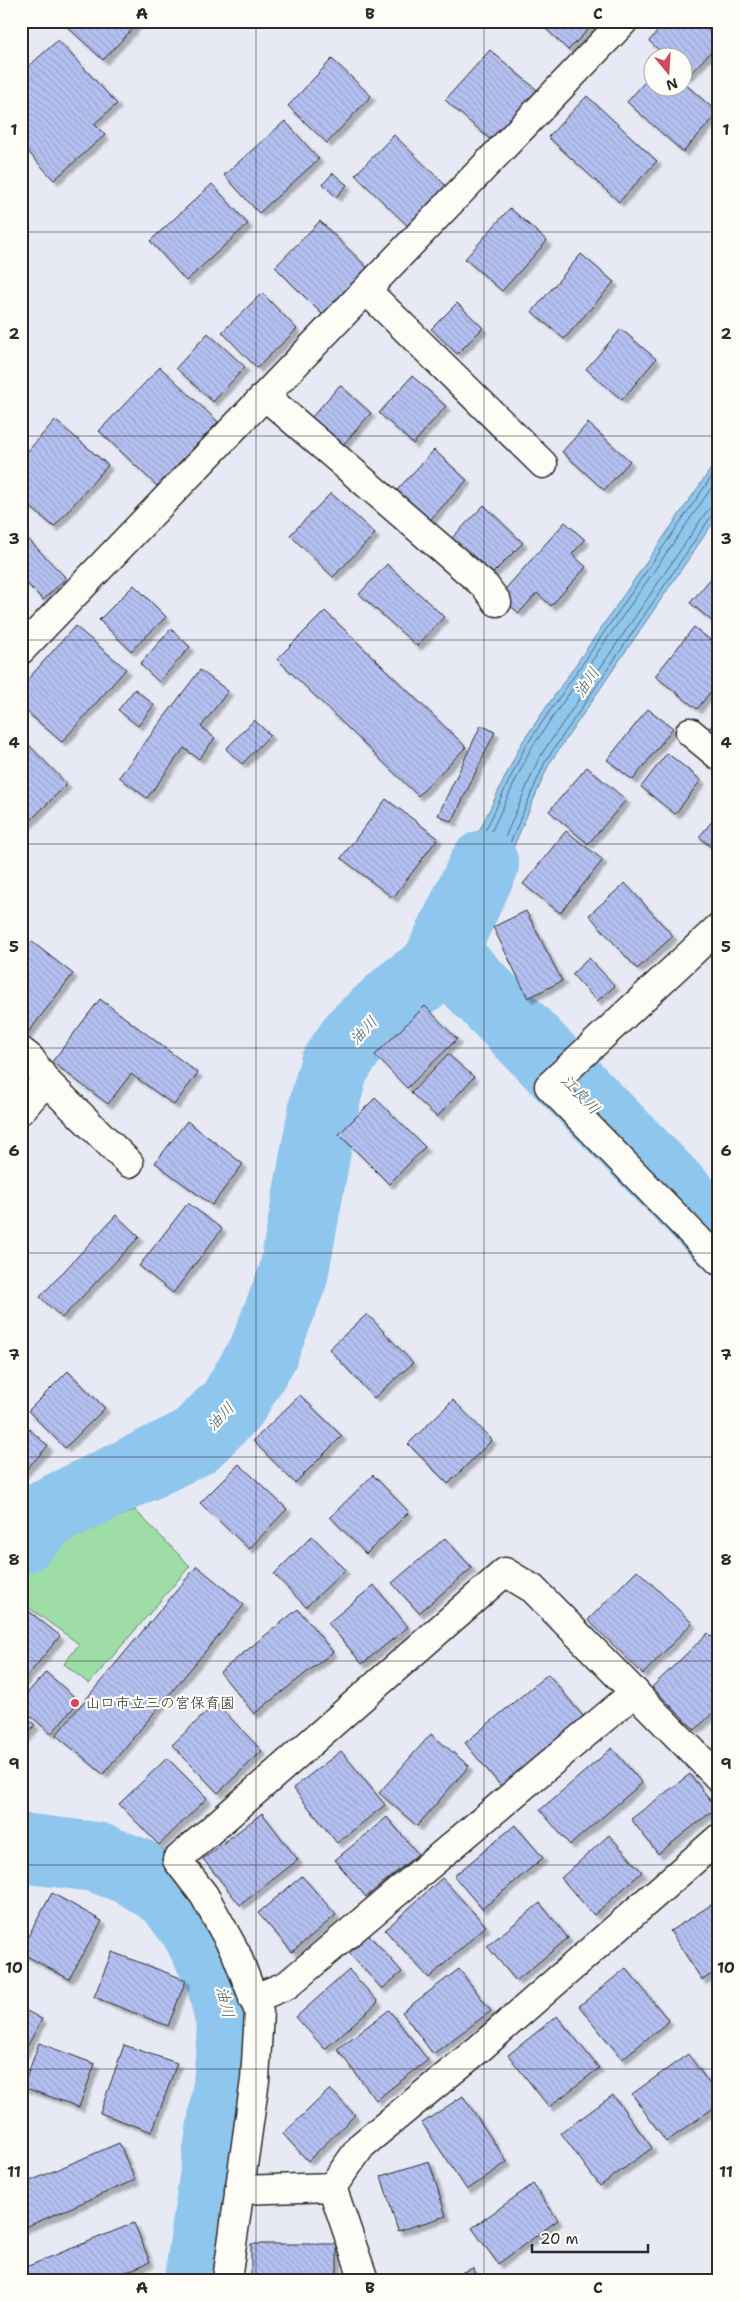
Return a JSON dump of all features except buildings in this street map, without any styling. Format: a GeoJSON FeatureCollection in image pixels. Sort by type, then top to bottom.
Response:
{"type":"FeatureCollection","features":[{"type":"Feature","properties":{"kind":"street"},"geometry":{"type":"LineString","coordinates":[[21,650],[624,21]]}},
{"type":"Feature","properties":{"kind":"street"},"geometry":{"type":"LineString","coordinates":[[367,290],[543,464]]}},
{"type":"Feature","properties":{"kind":"street"},"geometry":{"type":"LineString","coordinates":[[265,396],[485,586],[497,602]]}},
{"type":"Feature","properties":{"kind":"street"},"geometry":{"type":"LineString","coordinates":[[690,732],[719,756]]}},
{"type":"Feature","properties":{"kind":"street"},"geometry":{"type":"LineString","coordinates":[[719,927],[549,1086],[719,1261]]}},
{"type":"Feature","properties":{"kind":"street"},"geometry":{"type":"LineString","coordinates":[[21,1050],[30,1058],[46,1081],[129,1162]]}},
{"type":"Feature","properties":{"kind":"street"},"geometry":{"type":"LineString","coordinates":[[21,1110],[46,1081]]}},
{"type":"Feature","properties":{"kind":"street"},"geometry":{"type":"LineString","coordinates":[[227,2280],[255,2080],[259,2012],[236,1954],[204,1895],[177,1860],[505,1572],[533,1589],[719,1778]]}},
{"type":"Feature","properties":{"kind":"street"},"geometry":{"type":"LineString","coordinates":[[253,1999],[287,1985],[635,1692]]}},
{"type":"Feature","properties":{"kind":"street"},"geometry":{"type":"LineString","coordinates":[[332,2187],[362,2145],[487,2042],[719,1838]]}},
{"type":"Feature","properties":{"kind":"street"},"geometry":{"type":"LineString","coordinates":[[239,2190],[332,2187]]}},
{"type":"Feature","properties":{"kind":"street"},"geometry":{"type":"LineString","coordinates":[[332,2187],[364,2280]]}},
{"type":"Feature","properties":{"kind":"green space"},"geometry":{"type":"Polygon","coordinates":[[[135,1510],[190,1566],[89,1684],[64,1664],[79,1644],[21,1602],[21,1576],[57,1542],[135,1510]]]}},
{"type":"Feature","properties":{"kind":"water"},"geometry":{"type":"Polygon","coordinates":[[[719,457],[719,514],[549,764],[479,927],[443,952],[446,913],[474,842],[521,744],[719,457]]]}},
{"type":"Feature","properties":{"kind":"waterway","name":"油川"},"geometry":{"type":"LineString","coordinates":[[21,1539],[48,1513],[194,1442],[232,1405],[263,1353],[293,1276],[325,1101],[334,1067],[356,1034],[402,992],[435,968],[484,865]]}},
{"type":"Feature","properties":{"kind":"waterway","name":"江良川"},"geometry":{"type":"LineString","coordinates":[[443,952],[719,1235]]}},
{"type":"Feature","properties":{"kind":"waterway","name":"油川"},"geometry":{"type":"LineString","coordinates":[[21,1848],[96,1857],[135,1872],[170,1895],[196,1930],[220,1977],[232,2028],[228,2084],[199,2280]]}},
{"type":"Feature","properties":{"kind":"place","name":"山口市立三の宮保育園"},"geometry":{"type":"Point","coordinates":[75,1703]}}]}
